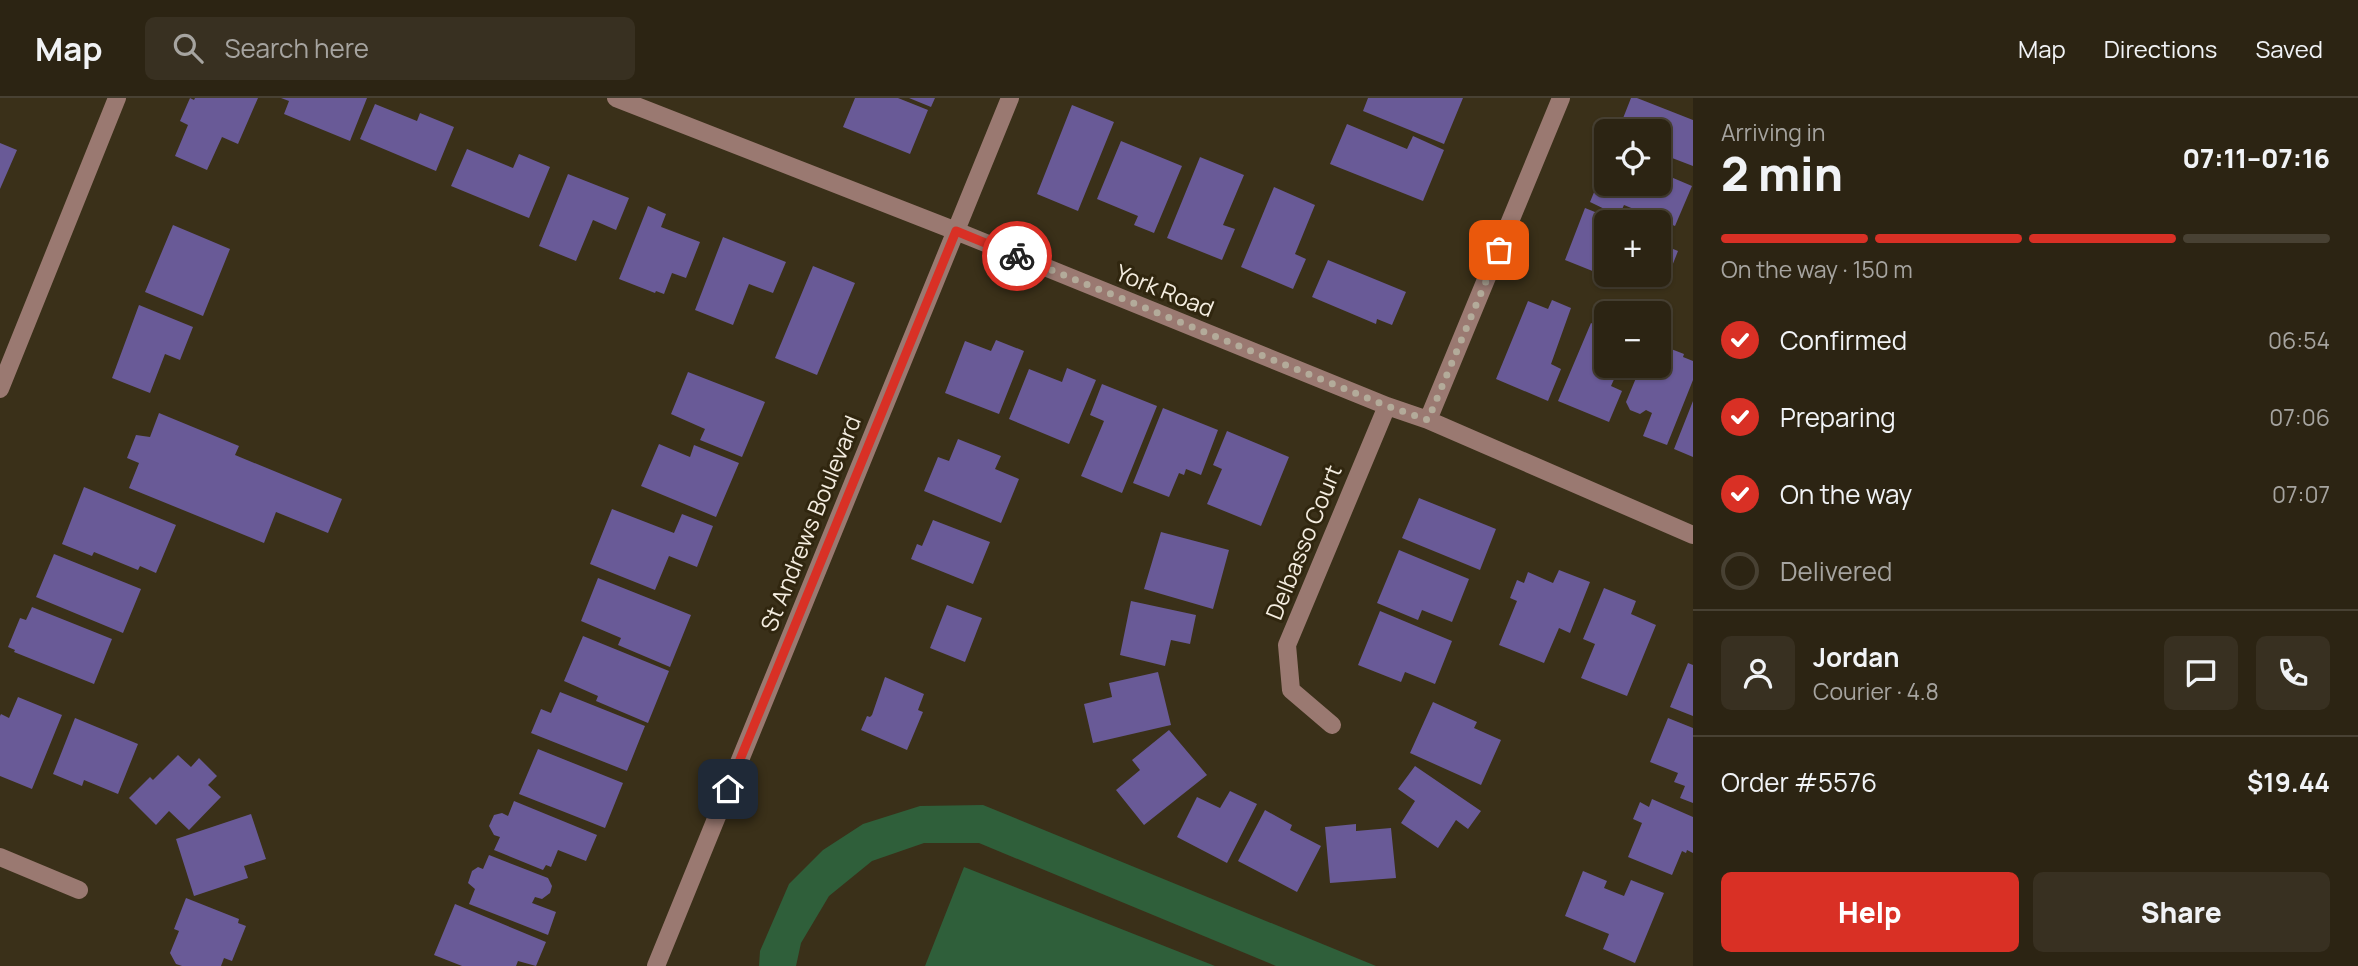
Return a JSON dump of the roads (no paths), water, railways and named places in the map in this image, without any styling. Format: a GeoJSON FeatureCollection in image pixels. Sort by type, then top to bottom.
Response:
{"type":"FeatureCollection","features":[{"type":"Feature","properties":{"kind":"street"},"geometry":{"type":"LineString","coordinates":[[0,390],[117,98]]}},
{"type":"Feature","properties":{"kind":"street","name":"York Road"},"geometry":{"type":"LineString","coordinates":[[616,98],[1428,420],[1693,535]]}},
{"type":"Feature","properties":{"kind":"street","name":"St Andrews Boulevard"},"geometry":{"type":"LineString","coordinates":[[656,966],[1010,98]]}},
{"type":"Feature","properties":{"kind":"street"},"geometry":{"type":"LineString","coordinates":[[1428,420],[1561,98]]}},
{"type":"Feature","properties":{"kind":"street","name":"Delbasso Court"},"geometry":{"type":"LineString","coordinates":[[1332,725],[1291,690],[1287,645],[1387,406]]}},
{"type":"Feature","properties":{"kind":"street"},"geometry":{"type":"LineString","coordinates":[[0,858],[79,890]]}}]}
